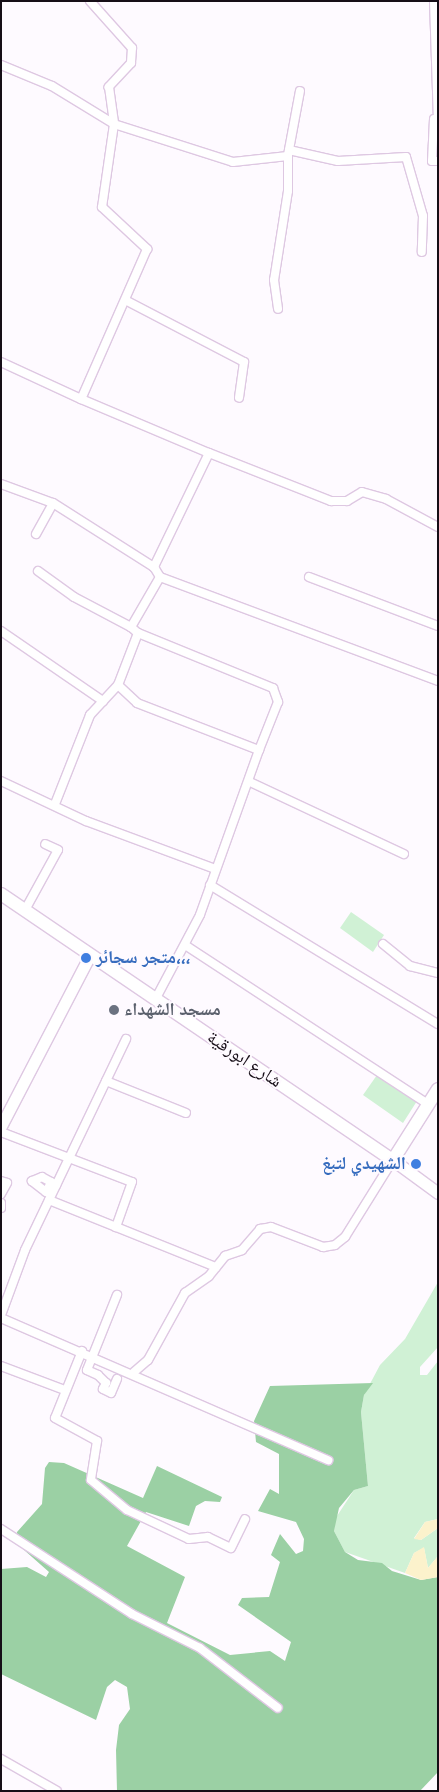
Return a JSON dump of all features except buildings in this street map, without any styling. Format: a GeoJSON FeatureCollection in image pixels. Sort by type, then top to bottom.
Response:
{"type":"FeatureCollection","features":[{"type":"Feature","properties":{"kind":"main road","name":"شارع ابورقية"},"geometry":{"type":"LineString","coordinates":[[1,894],[89,957],[393,1160],[438,1193]]}},
{"type":"Feature","properties":{"kind":"main road"},"geometry":{"type":"LineString","coordinates":[[1,1126],[89,957]]}},
{"type":"Feature","properties":{"kind":"main road"},"geometry":{"type":"LineString","coordinates":[[393,1160],[438,1089]]}},
{"type":"Feature","properties":{"kind":"street"},"geometry":{"type":"LineString","coordinates":[[81,399],[127,301],[147,249],[102,207],[114,124],[109,87],[131,63],[132,48],[90,1]]}},
{"type":"Feature","properties":{"kind":"street"},"geometry":{"type":"LineString","coordinates":[[434,1],[436,119],[432,161],[438,161]]}},
{"type":"Feature","properties":{"kind":"street"},"geometry":{"type":"LineString","coordinates":[[1,65],[52,86],[114,124],[233,162],[288,153],[338,161],[406,157],[423,216],[422,252]]}},
{"type":"Feature","properties":{"kind":"street"},"geometry":{"type":"LineString","coordinates":[[278,309],[274,287],[288,191],[288,153],[300,91]]}},
{"type":"Feature","properties":{"kind":"street"},"geometry":{"type":"LineString","coordinates":[[127,301],[244,362],[238,398]]}},
{"type":"Feature","properties":{"kind":"street"},"geometry":{"type":"LineString","coordinates":[[1,362],[81,399],[331,501],[347,501],[362,492],[386,499],[438,527]]}},
{"type":"Feature","properties":{"kind":"street"},"geometry":{"type":"LineString","coordinates":[[154,567],[209,452]]}},
{"type":"Feature","properties":{"kind":"street"},"geometry":{"type":"LineString","coordinates":[[1,484],[53,503],[154,567],[160,578],[438,682]]}},
{"type":"Feature","properties":{"kind":"street"},"geometry":{"type":"LineString","coordinates":[[36,534],[53,503]]}},
{"type":"Feature","properties":{"kind":"street"},"geometry":{"type":"LineString","coordinates":[[38,571],[74,598],[131,627],[138,633],[273,688],[278,702],[210,886],[184,945],[156,1000]]}},
{"type":"Feature","properties":{"kind":"street"},"geometry":{"type":"LineString","coordinates":[[309,577],[438,626]]}},
{"type":"Feature","properties":{"kind":"street"},"geometry":{"type":"LineString","coordinates":[[131,627],[160,578]]}},
{"type":"Feature","properties":{"kind":"street"},"geometry":{"type":"LineString","coordinates":[[1,631],[103,700]]}},
{"type":"Feature","properties":{"kind":"street"},"geometry":{"type":"LineString","coordinates":[[55,804],[90,715],[118,685],[138,633]]}},
{"type":"Feature","properties":{"kind":"street"},"geometry":{"type":"LineString","coordinates":[[118,685],[137,703],[259,750]]}},
{"type":"Feature","properties":{"kind":"street"},"geometry":{"type":"LineString","coordinates":[[1,782],[55,804],[86,821],[215,869]]}},
{"type":"Feature","properties":{"kind":"street"},"geometry":{"type":"LineString","coordinates":[[250,782],[404,854]]}},
{"type":"Feature","properties":{"kind":"street"},"geometry":{"type":"LineString","coordinates":[[25,910],[58,850],[45,844]]}},
{"type":"Feature","properties":{"kind":"street"},"geometry":{"type":"LineString","coordinates":[[210,886],[438,1024]]}},
{"type":"Feature","properties":{"kind":"street"},"geometry":{"type":"LineString","coordinates":[[383,944],[410,966],[438,973]]}},
{"type":"Feature","properties":{"kind":"street"},"geometry":{"type":"LineString","coordinates":[[184,945],[428,1104]]}},
{"type":"Feature","properties":{"kind":"street"},"geometry":{"type":"LineString","coordinates":[[126,1039],[69,1159],[53,1184],[1,1316],[134,1372],[328,1460]]}},
{"type":"Feature","properties":{"kind":"street"},"geometry":{"type":"LineString","coordinates":[[106,1081],[186,1113]]}},
{"type":"Feature","properties":{"kind":"street"},"geometry":{"type":"LineString","coordinates":[[1,1132],[132,1182],[116,1227]]}},
{"type":"Feature","properties":{"kind":"street"},"geometry":{"type":"LineString","coordinates":[[134,1372],[148,1360],[185,1293],[216,1267],[225,1256],[247,1246],[260,1229],[272,1227],[323,1246],[335,1245],[346,1236],[393,1160]]}},
{"type":"Feature","properties":{"kind":"street"},"geometry":{"type":"LineString","coordinates":[[1,1181],[7,1183],[1,1195],[3,1209]]}},
{"type":"Feature","properties":{"kind":"street"},"geometry":{"type":"LineString","coordinates":[[48,1200],[216,1267]]}},
{"type":"Feature","properties":{"kind":"street"},"geometry":{"type":"LineString","coordinates":[[117,1295],[87,1370],[106,1383],[103,1389],[111,1393],[117,1379]]}},
{"type":"Feature","properties":{"kind":"street"},"geometry":{"type":"LineString","coordinates":[[82,1351],[65,1390],[56,1418],[97,1441],[89,1477],[127,1510],[189,1539],[208,1537],[231,1548],[245,1519]]}},
{"type":"Feature","properties":{"kind":"street"},"geometry":{"type":"LineString","coordinates":[[1,1366],[65,1390]]}},
{"type":"Feature","properties":{"kind":"street"},"geometry":{"type":"LineString","coordinates":[[1,1529],[132,1614],[200,1648],[278,1708]]}},
{"type":"Feature","properties":{"kind":"street"},"geometry":{"type":"LineString","coordinates":[[1,1759],[57,1791]]}},
{"type":"Feature","properties":{"kind":"green space"},"geometry":{"type":"Polygon","coordinates":[[[351,912],[384,935],[373,952],[340,928],[351,912]]]}},
{"type":"Feature","properties":{"kind":"green space"},"geometry":{"type":"Polygon","coordinates":[[[377,1075],[417,1101],[403,1123],[363,1095],[377,1075]]]}},
{"type":"Feature","properties":{"kind":"green space"},"geometry":{"type":"Polygon","coordinates":[[[438,1282],[438,1347],[420,1367],[420,1375],[427,1375],[438,1361],[438,1519],[425,1522],[414,1538],[421,1540],[438,1528],[438,1556],[428,1568],[424,1548],[414,1553],[405,1573],[345,1552],[334,1531],[335,1519],[354,1490],[368,1486],[361,1412],[364,1395],[380,1365],[405,1339],[438,1282]]]}},
{"type":"Feature","properties":{"kind":"green space"},"geometry":{"type":"Polygon","coordinates":[[[373,1383],[364,1395],[361,1412],[368,1486],[354,1490],[339,1508],[334,1531],[345,1552],[358,1560],[382,1563],[392,1571],[421,1580],[438,1577],[438,1772],[420,1791],[117,1791],[116,1750],[119,1725],[130,1709],[127,1687],[115,1680],[107,1687],[96,1720],[1,1674],[1,1569],[27,1567],[46,1577],[49,1572],[15,1542],[17,1532],[42,1504],[45,1468],[49,1462],[64,1463],[143,1498],[157,1466],[222,1497],[220,1502],[205,1501],[196,1506],[189,1526],[146,1512],[127,1546],[185,1577],[167,1623],[230,1655],[270,1651],[285,1661],[291,1642],[238,1605],[242,1598],[269,1597],[280,1562],[271,1555],[280,1534],[296,1554],[303,1551],[304,1539],[296,1522],[258,1511],[270,1489],[279,1494],[279,1454],[256,1442],[254,1421],[270,1386],[373,1383]]]}},
{"type":"Feature","properties":{"kind":"sand"},"geometry":{"type":"Polygon","coordinates":[[[438,1519],[438,1528],[421,1540],[414,1539],[425,1522],[438,1519]]]}},
{"type":"Feature","properties":{"kind":"sand"},"geometry":{"type":"Polygon","coordinates":[[[424,1547],[428,1568],[438,1556],[438,1577],[421,1580],[405,1573],[414,1553],[424,1547]]]}},
{"type":"Feature","properties":{"kind":"place","name":"متجر سجائر،،،"},"geometry":{"type":"Point","coordinates":[86,958]}},
{"type":"Feature","properties":{"kind":"place","name":"مسجد الشهداء"},"geometry":{"type":"Point","coordinates":[114,1010]}},
{"type":"Feature","properties":{"kind":"place","name":"الشهيدي لتبغ"},"geometry":{"type":"Point","coordinates":[416,1164]}}]}
